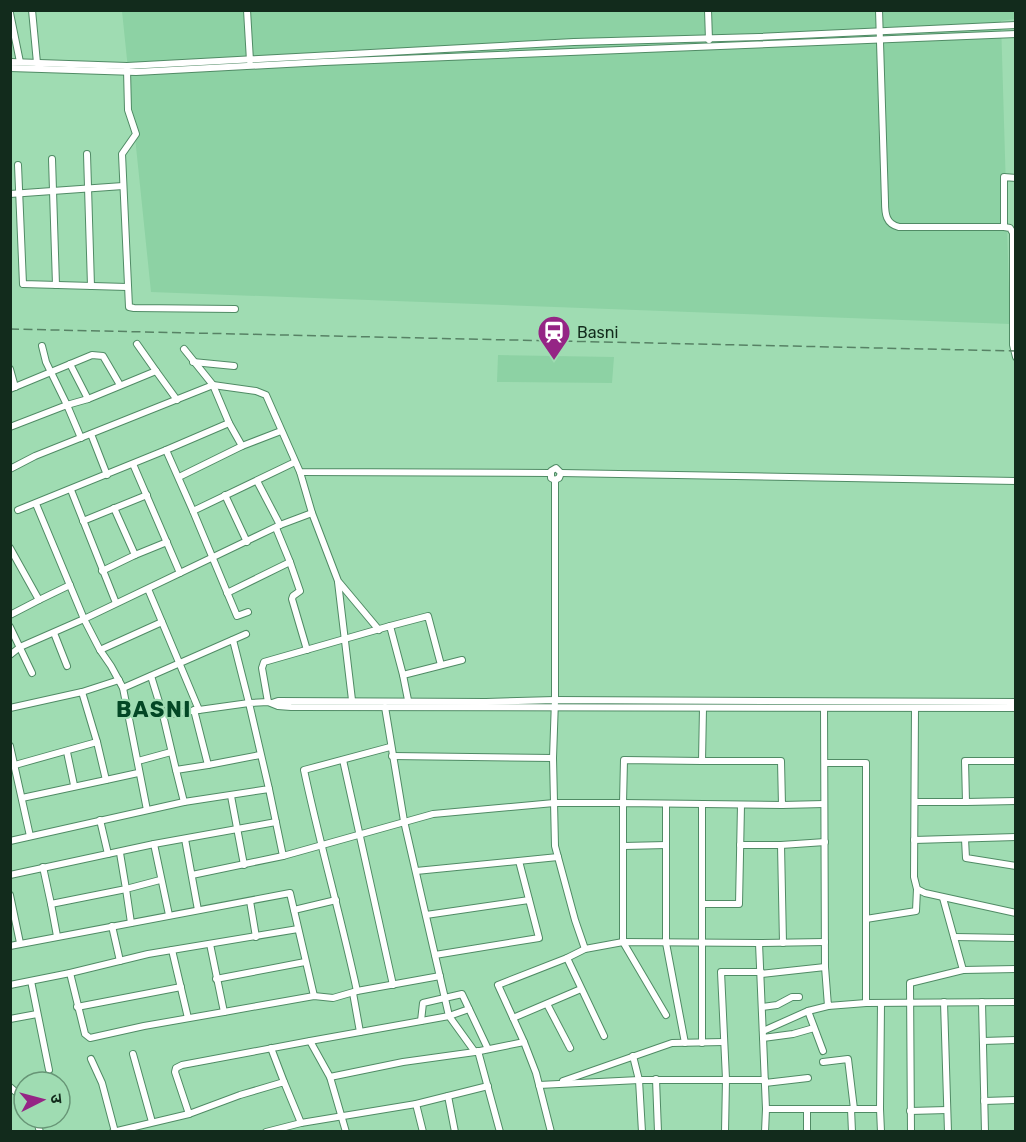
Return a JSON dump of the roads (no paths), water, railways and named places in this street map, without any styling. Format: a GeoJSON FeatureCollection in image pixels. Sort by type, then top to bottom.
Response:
{"type":"FeatureCollection","features":[{"type":"Feature","properties":{"kind":"street"},"geometry":{"type":"LineString","coordinates":[[32,10],[37,63]]}},
{"type":"Feature","properties":{"kind":"street"},"geometry":{"type":"LineString","coordinates":[[247,10],[251,66]]}},
{"type":"Feature","properties":{"kind":"street"},"geometry":{"type":"LineString","coordinates":[[708,10],[710,46]]}},
{"type":"Feature","properties":{"kind":"street"},"geometry":{"type":"LineString","coordinates":[[879,10],[885,202],[888,221],[899,227],[1010,228]]}},
{"type":"Feature","properties":{"kind":"street"},"geometry":{"type":"LineString","coordinates":[[10,13],[20,62]]}},
{"type":"Feature","properties":{"kind":"street"},"geometry":{"type":"LineString","coordinates":[[10,62],[127,69],[250,58],[1016,25]]}},
{"type":"Feature","properties":{"kind":"street"},"geometry":{"type":"LineString","coordinates":[[10,68],[127,69],[251,66],[1016,34]]}},
{"type":"Feature","properties":{"kind":"street"},"geometry":{"type":"LineString","coordinates":[[127,69],[128,110],[136,134],[122,154],[129,306],[134,308],[235,309]]}},
{"type":"Feature","properties":{"kind":"street"},"geometry":{"type":"LineString","coordinates":[[87,154],[91,286]]}},
{"type":"Feature","properties":{"kind":"street"},"geometry":{"type":"LineString","coordinates":[[52,159],[56,285]]}},
{"type":"Feature","properties":{"kind":"street"},"geometry":{"type":"LineString","coordinates":[[18,165],[23,284],[127,287]]}},
{"type":"Feature","properties":{"kind":"street"},"geometry":{"type":"LineString","coordinates":[[1016,178],[1004,177],[1010,228],[1013,233],[1014,351],[1016,357]]}},
{"type":"Feature","properties":{"kind":"street"},"geometry":{"type":"LineString","coordinates":[[10,194],[123,186]]}},
{"type":"Feature","properties":{"kind":"street"},"geometry":{"type":"LineString","coordinates":[[137,344],[177,400]]}},
{"type":"Feature","properties":{"kind":"street"},"geometry":{"type":"LineString","coordinates":[[42,346],[46,362],[81,438]]}},
{"type":"Feature","properties":{"kind":"street"},"geometry":{"type":"LineString","coordinates":[[184,349],[213,386],[242,446]]}},
{"type":"Feature","properties":{"kind":"street"},"geometry":{"type":"LineString","coordinates":[[10,369],[13,388],[92,355],[103,356],[120,385]]}},
{"type":"Feature","properties":{"kind":"street"},"geometry":{"type":"LineString","coordinates":[[193,362],[234,366]]}},
{"type":"Feature","properties":{"kind":"street"},"geometry":{"type":"LineString","coordinates":[[70,364],[88,399]]}},
{"type":"Feature","properties":{"kind":"street"},"geometry":{"type":"LineString","coordinates":[[10,427],[156,371]]}},
{"type":"Feature","properties":{"kind":"street"},"geometry":{"type":"LineString","coordinates":[[10,469],[35,456],[213,386],[256,391],[266,395],[300,472],[312,513],[338,581],[343,640],[350,671],[352,700]]}},
{"type":"Feature","properties":{"kind":"street"},"geometry":{"type":"LineString","coordinates":[[18,510],[229,423]]}},
{"type":"Feature","properties":{"kind":"street"},"geometry":{"type":"LineString","coordinates":[[179,477],[242,446],[281,431]]}},
{"type":"Feature","properties":{"kind":"street"},"geometry":{"type":"LineString","coordinates":[[91,434],[107,475]]}},
{"type":"Feature","properties":{"kind":"street"},"geometry":{"type":"LineString","coordinates":[[166,450],[237,616],[248,612]]}},
{"type":"Feature","properties":{"kind":"street"},"geometry":{"type":"LineString","coordinates":[[193,511],[295,462]]}},
{"type":"Feature","properties":{"kind":"street"},"geometry":{"type":"LineString","coordinates":[[133,464],[180,573]]}},
{"type":"Feature","properties":{"kind":"street"},"geometry":{"type":"LineString","coordinates":[[550,473],[556,468],[561,473],[1016,481]]}},
{"type":"Feature","properties":{"kind":"street"},"geometry":{"type":"LineString","coordinates":[[300,472],[550,473]]}},
{"type":"Feature","properties":{"kind":"street"},"geometry":{"type":"LineString","coordinates":[[550,473],[551,478],[555,480]]}},
{"type":"Feature","properties":{"kind":"street"},"geometry":{"type":"LineString","coordinates":[[555,480],[561,473]]}},
{"type":"Feature","properties":{"kind":"street"},"geometry":{"type":"LineString","coordinates":[[555,480],[553,758],[555,846],[585,949]]}},
{"type":"Feature","properties":{"kind":"street"},"geometry":{"type":"LineString","coordinates":[[257,481],[278,526],[300,591],[292,599],[307,650]]}},
{"type":"Feature","properties":{"kind":"street"},"geometry":{"type":"LineString","coordinates":[[71,490],[116,603]]}},
{"type":"Feature","properties":{"kind":"street"},"geometry":{"type":"LineString","coordinates":[[83,521],[147,495]]}},
{"type":"Feature","properties":{"kind":"street"},"geometry":{"type":"LineString","coordinates":[[225,495],[247,542]]}},
{"type":"Feature","properties":{"kind":"street"},"geometry":{"type":"LineString","coordinates":[[36,504],[84,619],[123,688],[147,810]]}},
{"type":"Feature","properties":{"kind":"street"},"geometry":{"type":"LineString","coordinates":[[114,508],[135,555]]}},
{"type":"Feature","properties":{"kind":"street"},"geometry":{"type":"LineString","coordinates":[[10,655],[20,647],[148,589],[278,526],[312,513]]}},
{"type":"Feature","properties":{"kind":"street"},"geometry":{"type":"LineString","coordinates":[[102,571],[167,542]]}},
{"type":"Feature","properties":{"kind":"street"},"geometry":{"type":"LineString","coordinates":[[10,548],[13,559],[39,600]]}},
{"type":"Feature","properties":{"kind":"street"},"geometry":{"type":"LineString","coordinates":[[227,593],[290,562]]}},
{"type":"Feature","properties":{"kind":"street"},"geometry":{"type":"LineString","coordinates":[[338,581],[379,630]]}},
{"type":"Feature","properties":{"kind":"street"},"geometry":{"type":"LineString","coordinates":[[10,615],[70,585]]}},
{"type":"Feature","properties":{"kind":"street"},"geometry":{"type":"LineString","coordinates":[[148,589],[180,662],[197,710],[208,765]]}},
{"type":"Feature","properties":{"kind":"street"},"geometry":{"type":"LineString","coordinates":[[270,703],[262,664],[264,662],[428,616],[441,665]]}},
{"type":"Feature","properties":{"kind":"street"},"geometry":{"type":"LineString","coordinates":[[100,650],[162,622]]}},
{"type":"Feature","properties":{"kind":"street"},"geometry":{"type":"LineString","coordinates":[[390,626],[408,700]]}},
{"type":"Feature","properties":{"kind":"street"},"geometry":{"type":"LineString","coordinates":[[10,627],[32,673]]}},
{"type":"Feature","properties":{"kind":"street"},"geometry":{"type":"LineString","coordinates":[[54,633],[67,666]]}},
{"type":"Feature","properties":{"kind":"street"},"geometry":{"type":"LineString","coordinates":[[123,688],[246,634]]}},
{"type":"Feature","properties":{"kind":"street"},"geometry":{"type":"LineString","coordinates":[[233,640],[283,856]]}},
{"type":"Feature","properties":{"kind":"street"},"geometry":{"type":"LineString","coordinates":[[403,675],[462,660]]}},
{"type":"Feature","properties":{"kind":"street"},"geometry":{"type":"LineString","coordinates":[[151,676],[184,802]]}},
{"type":"Feature","properties":{"kind":"street"},"geometry":{"type":"LineString","coordinates":[[10,708],[82,692],[119,680]]}},
{"type":"Feature","properties":{"kind":"street"},"geometry":{"type":"LineString","coordinates":[[82,692],[106,780]]}},
{"type":"Feature","properties":{"kind":"street"},"geometry":{"type":"LineString","coordinates":[[163,715],[249,703],[352,700],[486,702],[555,700],[680,705],[702,708],[1016,708]]}},
{"type":"Feature","properties":{"kind":"street"},"geometry":{"type":"LineString","coordinates":[[270,703],[291,707],[555,708],[1016,702]]}},
{"type":"Feature","properties":{"kind":"street"},"geometry":{"type":"LineString","coordinates":[[385,707],[404,821],[449,1016],[477,1051],[500,1131]]}},
{"type":"Feature","properties":{"kind":"street"},"geometry":{"type":"LineString","coordinates":[[702,708],[702,760]]}},
{"type":"Feature","properties":{"kind":"street"},"geometry":{"type":"LineString","coordinates":[[824,708],[825,967],[828,1006]]}},
{"type":"Feature","properties":{"kind":"street"},"geometry":{"type":"LineString","coordinates":[[866,919],[916,911],[917,889],[914,877],[915,708]]}},
{"type":"Feature","properties":{"kind":"street"},"geometry":{"type":"LineString","coordinates":[[15,765],[97,742]]}},
{"type":"Feature","properties":{"kind":"street"},"geometry":{"type":"LineString","coordinates":[[10,746],[30,836]]}},
{"type":"Feature","properties":{"kind":"street"},"geometry":{"type":"LineString","coordinates":[[360,1032],[355,992],[336,900],[320,846],[304,770],[390,747]]}},
{"type":"Feature","properties":{"kind":"street"},"geometry":{"type":"LineString","coordinates":[[67,752],[74,785]]}},
{"type":"Feature","properties":{"kind":"street"},"geometry":{"type":"LineString","coordinates":[[138,761],[171,752]]}},
{"type":"Feature","properties":{"kind":"street"},"geometry":{"type":"LineString","coordinates":[[176,770],[260,755]]}},
{"type":"Feature","properties":{"kind":"street"},"geometry":{"type":"LineString","coordinates":[[392,756],[553,758]]}},
{"type":"Feature","properties":{"kind":"street"},"geometry":{"type":"LineString","coordinates":[[666,1015],[623,942],[624,759],[781,761],[782,805]]}},
{"type":"Feature","properties":{"kind":"street"},"geometry":{"type":"LineString","coordinates":[[343,760],[393,985]]}},
{"type":"Feature","properties":{"kind":"street"},"geometry":{"type":"LineString","coordinates":[[966,802],[965,761],[1016,761]]}},
{"type":"Feature","properties":{"kind":"street"},"geometry":{"type":"LineString","coordinates":[[825,764],[866,763],[866,1003]]}},
{"type":"Feature","properties":{"kind":"street"},"geometry":{"type":"LineString","coordinates":[[22,798],[138,773]]}},
{"type":"Feature","properties":{"kind":"street"},"geometry":{"type":"LineString","coordinates":[[10,841],[184,802],[269,789]]}},
{"type":"Feature","properties":{"kind":"street"},"geometry":{"type":"LineString","coordinates":[[231,796],[244,865]]}},
{"type":"Feature","properties":{"kind":"street"},"geometry":{"type":"LineString","coordinates":[[915,802],[1016,801]]}},
{"type":"Feature","properties":{"kind":"street"},"geometry":{"type":"LineString","coordinates":[[192,875],[283,856],[360,836],[433,813],[554,803],[824,804]]}},
{"type":"Feature","properties":{"kind":"street"},"geometry":{"type":"LineString","coordinates":[[666,804],[666,943],[684,1042]]}},
{"type":"Feature","properties":{"kind":"street"},"geometry":{"type":"LineString","coordinates":[[702,804],[702,1042]]}},
{"type":"Feature","properties":{"kind":"street"},"geometry":{"type":"LineString","coordinates":[[702,904],[739,904],[741,805]]}},
{"type":"Feature","properties":{"kind":"street"},"geometry":{"type":"LineString","coordinates":[[100,819],[108,854]]}},
{"type":"Feature","properties":{"kind":"street"},"geometry":{"type":"LineString","coordinates":[[10,875],[154,844],[276,822]]}},
{"type":"Feature","properties":{"kind":"street"},"geometry":{"type":"LineString","coordinates":[[914,840],[1016,837]]}},
{"type":"Feature","properties":{"kind":"street"},"geometry":{"type":"LineString","coordinates":[[965,838],[966,858],[1016,866]]}},
{"type":"Feature","properties":{"kind":"street"},"geometry":{"type":"LineString","coordinates":[[185,839],[198,910]]}},
{"type":"Feature","properties":{"kind":"street"},"geometry":{"type":"LineString","coordinates":[[740,845],[825,842]]}},
{"type":"Feature","properties":{"kind":"street"},"geometry":{"type":"LineString","coordinates":[[154,844],[169,915]]}},
{"type":"Feature","properties":{"kind":"street"},"geometry":{"type":"LineString","coordinates":[[624,846],[666,845]]}},
{"type":"Feature","properties":{"kind":"street"},"geometry":{"type":"LineString","coordinates":[[781,845],[783,943]]}},
{"type":"Feature","properties":{"kind":"street"},"geometry":{"type":"LineString","coordinates":[[120,853],[131,923]]}},
{"type":"Feature","properties":{"kind":"street"},"geometry":{"type":"LineString","coordinates":[[416,871],[558,857]]}},
{"type":"Feature","properties":{"kind":"street"},"geometry":{"type":"LineString","coordinates":[[435,954],[539,938],[519,861]]}},
{"type":"Feature","properties":{"kind":"street"},"geometry":{"type":"LineString","coordinates":[[43,867],[57,936]]}},
{"type":"Feature","properties":{"kind":"street"},"geometry":{"type":"LineString","coordinates":[[51,904],[160,880]]}},
{"type":"Feature","properties":{"kind":"street"},"geometry":{"type":"LineString","coordinates":[[917,889],[943,898],[1016,912]]}},
{"type":"Feature","properties":{"kind":"street"},"geometry":{"type":"LineString","coordinates":[[10,946],[290,893],[314,996]]}},
{"type":"Feature","properties":{"kind":"street"},"geometry":{"type":"LineString","coordinates":[[10,895],[20,943]]}},
{"type":"Feature","properties":{"kind":"street"},"geometry":{"type":"LineString","coordinates":[[943,898],[963,970]]}},
{"type":"Feature","properties":{"kind":"street"},"geometry":{"type":"LineString","coordinates":[[294,910],[336,900]]}},
{"type":"Feature","properties":{"kind":"street"},"geometry":{"type":"LineString","coordinates":[[426,915],[529,900]]}},
{"type":"Feature","properties":{"kind":"street"},"geometry":{"type":"LineString","coordinates":[[250,901],[256,936]]}},
{"type":"Feature","properties":{"kind":"street"},"geometry":{"type":"LineString","coordinates":[[112,926],[120,961]]}},
{"type":"Feature","properties":{"kind":"street"},"geometry":{"type":"LineString","coordinates":[[10,985],[172,950],[298,929]]}},
{"type":"Feature","properties":{"kind":"street"},"geometry":{"type":"LineString","coordinates":[[954,937],[1016,938]]}},
{"type":"Feature","properties":{"kind":"street"},"geometry":{"type":"LineString","coordinates":[[551,1131],[539,1085],[524,1042],[498,985],[585,949],[623,942],[701,944],[825,942]]}},
{"type":"Feature","properties":{"kind":"street"},"geometry":{"type":"LineString","coordinates":[[759,943],[765,1131]]}},
{"type":"Feature","properties":{"kind":"street"},"geometry":{"type":"LineString","coordinates":[[210,944],[224,1012]]}},
{"type":"Feature","properties":{"kind":"street"},"geometry":{"type":"LineString","coordinates":[[172,950],[188,1018]]}},
{"type":"Feature","properties":{"kind":"street"},"geometry":{"type":"LineString","coordinates":[[567,958],[604,1036]]}},
{"type":"Feature","properties":{"kind":"street"},"geometry":{"type":"LineString","coordinates":[[216,979],[305,962]]}},
{"type":"Feature","properties":{"kind":"street"},"geometry":{"type":"LineString","coordinates":[[725,1131],[726,1079],[721,972],[761,973],[825,967]]}},
{"type":"Feature","properties":{"kind":"street"},"geometry":{"type":"LineString","coordinates":[[911,1131],[910,983],[963,970],[1016,969]]}},
{"type":"Feature","properties":{"kind":"street"},"geometry":{"type":"LineString","coordinates":[[70,973],[77,1007],[86,1034],[90,1038],[188,1018],[314,996],[325,999],[440,976]]}},
{"type":"Feature","properties":{"kind":"street"},"geometry":{"type":"LineString","coordinates":[[31,981],[49,1070]]}},
{"type":"Feature","properties":{"kind":"street"},"geometry":{"type":"LineString","coordinates":[[77,1007],[181,987]]}},
{"type":"Feature","properties":{"kind":"street"},"geometry":{"type":"LineString","coordinates":[[513,1018],[581,989]]}},
{"type":"Feature","properties":{"kind":"street"},"geometry":{"type":"LineString","coordinates":[[421,1021],[423,1003],[462,994],[488,1049]]}},
{"type":"Feature","properties":{"kind":"street"},"geometry":{"type":"LineString","coordinates":[[762,1007],[777,1005],[792,997],[799,997]]}},
{"type":"Feature","properties":{"kind":"street"},"geometry":{"type":"LineString","coordinates":[[763,1034],[808,1011],[828,1006],[910,1002],[1016,1002]]}},
{"type":"Feature","properties":{"kind":"street"},"geometry":{"type":"LineString","coordinates":[[944,1002],[948,1131]]}},
{"type":"Feature","properties":{"kind":"street"},"geometry":{"type":"LineString","coordinates":[[982,1002],[985,1131]]}},
{"type":"Feature","properties":{"kind":"street"},"geometry":{"type":"LineString","coordinates":[[881,1003],[881,1131]]}},
{"type":"Feature","properties":{"kind":"street"},"geometry":{"type":"LineString","coordinates":[[547,1004],[570,1048]]}},
{"type":"Feature","properties":{"kind":"street"},"geometry":{"type":"LineString","coordinates":[[189,1114],[175,1072],[176,1068],[182,1065],[449,1016],[469,1009]]}},
{"type":"Feature","properties":{"kind":"street"},"geometry":{"type":"LineString","coordinates":[[808,1011],[823,1051]]}},
{"type":"Feature","properties":{"kind":"street"},"geometry":{"type":"LineString","coordinates":[[10,1019],[38,1014]]}},
{"type":"Feature","properties":{"kind":"street"},"geometry":{"type":"LineString","coordinates":[[763,1034],[793,1034],[814,1028]]}},
{"type":"Feature","properties":{"kind":"street"},"geometry":{"type":"LineString","coordinates":[[983,1041],[1016,1040]]}},
{"type":"Feature","properties":{"kind":"street"},"geometry":{"type":"LineString","coordinates":[[310,1041],[330,1077],[346,1131]]}},
{"type":"Feature","properties":{"kind":"street"},"geometry":{"type":"LineString","coordinates":[[330,1077],[403,1062],[524,1042]]}},
{"type":"Feature","properties":{"kind":"street"},"geometry":{"type":"LineString","coordinates":[[554,1085],[672,1042],[724,1042]]}},
{"type":"Feature","properties":{"kind":"street"},"geometry":{"type":"LineString","coordinates":[[272,1048],[301,1123]]}},
{"type":"Feature","properties":{"kind":"street"},"geometry":{"type":"LineString","coordinates":[[133,1054],[152,1122]]}},
{"type":"Feature","properties":{"kind":"street"},"geometry":{"type":"LineString","coordinates":[[633,1056],[639,1080],[642,1131],[634,1131]]}},
{"type":"Feature","properties":{"kind":"street"},"geometry":{"type":"LineString","coordinates":[[91,1059],[102,1083],[114,1131],[189,1114],[284,1082]]}},
{"type":"Feature","properties":{"kind":"street"},"geometry":{"type":"LineString","coordinates":[[823,1062],[848,1059],[853,1109],[852,1131]]}},
{"type":"Feature","properties":{"kind":"street"},"geometry":{"type":"LineString","coordinates":[[539,1085],[656,1079],[726,1079],[765,1082],[808,1078]]}},
{"type":"Feature","properties":{"kind":"street"},"geometry":{"type":"LineString","coordinates":[[656,1079],[658,1131]]}},
{"type":"Feature","properties":{"kind":"street"},"geometry":{"type":"LineString","coordinates":[[266,1131],[416,1104],[488,1086]]}},
{"type":"Feature","properties":{"kind":"street"},"geometry":{"type":"LineString","coordinates":[[448,1096],[455,1131]]}},
{"type":"Feature","properties":{"kind":"street"},"geometry":{"type":"LineString","coordinates":[[984,1101],[1016,1100]]}},
{"type":"Feature","properties":{"kind":"street"},"geometry":{"type":"LineString","coordinates":[[416,1104],[423,1131]]}},
{"type":"Feature","properties":{"kind":"street"},"geometry":{"type":"LineString","coordinates":[[766,1109],[880,1109]]}},
{"type":"Feature","properties":{"kind":"street"},"geometry":{"type":"LineString","coordinates":[[807,1109],[807,1131]]}},
{"type":"Feature","properties":{"kind":"street"},"geometry":{"type":"LineString","coordinates":[[910,1111],[947,1110]]}},
{"type":"Feature","properties":{"kind":"railway"},"geometry":{"type":"LineString","coordinates":[[10,329],[1016,351]]}},
{"type":"Feature","properties":{"kind":"place","name":"Basni"},"geometry":{"type":"Point","coordinates":[554,361]}},
{"type":"Feature","properties":{"kind":"district","name":"BASNI"},"geometry":{"type":"Point","coordinates":[154,709]}}]}
